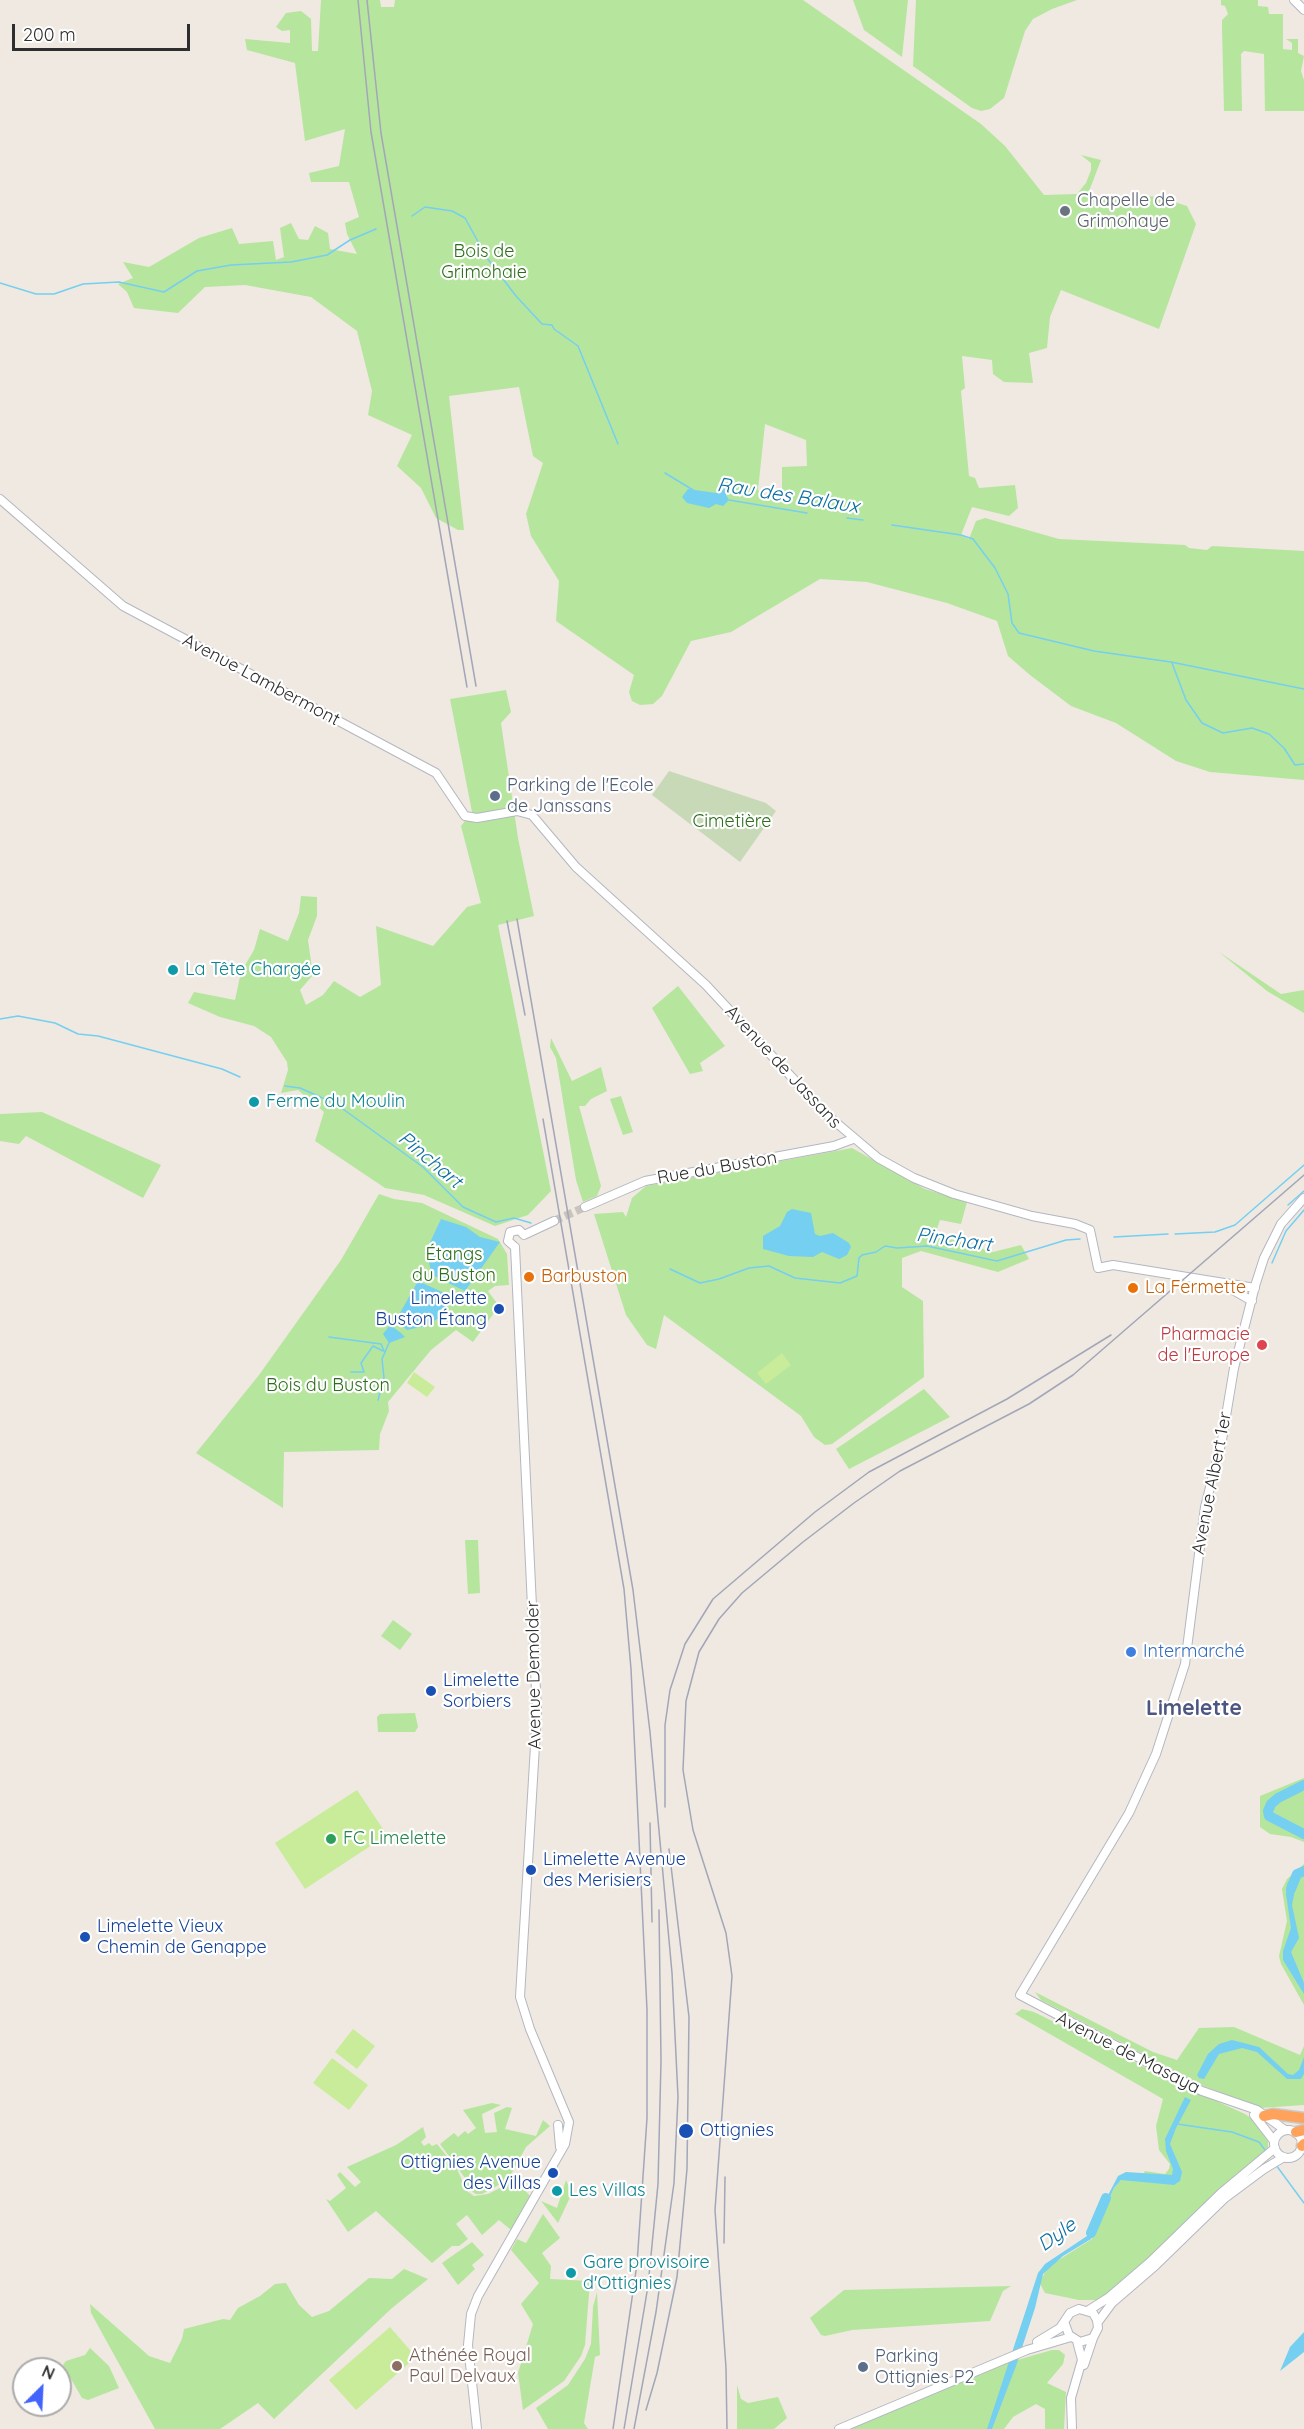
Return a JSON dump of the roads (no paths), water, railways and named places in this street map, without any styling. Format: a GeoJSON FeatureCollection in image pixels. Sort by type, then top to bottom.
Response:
{"type":"FeatureCollection","features":[{"type":"Feature","properties":{"kind":"highway"},"geometry":{"type":"LineString","coordinates":[[1264,2116],[1273,2114],[1304,2118]]}},
{"type":"Feature","properties":{"kind":"street"},"geometry":{"type":"LineString","coordinates":[[1294,0],[1304,10]]}},
{"type":"Feature","properties":{"kind":"street","name":"Avenue Lambermont"},"geometry":{"type":"LineString","coordinates":[[0,499],[123,606],[436,773],[465,816],[477,818],[516,811],[532,815]]}},
{"type":"Feature","properties":{"kind":"street","name":"Avenue de Jassans"},"geometry":{"type":"LineString","coordinates":[[532,815],[576,867],[706,985],[826,1114],[853,1139],[888,1164],[939,1188],[1090,1230],[1098,1268],[1113,1265],[1218,1282]]}},
{"type":"Feature","properties":{"kind":"street","name":"Rue du Buston"},"geometry":{"type":"LineString","coordinates":[[585,1208],[645,1181],[834,1146],[853,1139]]}},
{"type":"Feature","properties":{"kind":"street","name":"Avenue Albert 1er"},"geometry":{"type":"LineString","coordinates":[[1020,1995],[1139,1793],[1175,1699],[1185,1664],[1205,1507],[1222,1440],[1232,1375],[1255,1287],[1272,1241],[1281,1224],[1304,1198]]}},
{"type":"Feature","properties":{"kind":"street"},"geometry":{"type":"LineString","coordinates":[[524,1235],[554,1221]]}},
{"type":"Feature","properties":{"kind":"street"},"geometry":{"type":"LineString","coordinates":[[519,1230],[524,1235],[522,1244],[515,1247],[508,1241],[510,1232],[519,1230]]}},
{"type":"Feature","properties":{"kind":"street","name":"Avenue Demolder"},"geometry":{"type":"LineString","coordinates":[[477,2429],[468,2345],[471,2314],[478,2296],[560,2153],[566,2138],[558,2096],[530,2029],[520,1996],[537,1712],[515,1247]]}},
{"type":"Feature","properties":{"kind":"street"},"geometry":{"type":"LineString","coordinates":[[1218,1282],[1255,1287]]}},
{"type":"Feature","properties":{"kind":"street"},"geometry":{"type":"LineString","coordinates":[[1218,1282],[1252,1301]]}},
{"type":"Feature","properties":{"kind":"street","name":"Avenue de Masaya"},"geometry":{"type":"LineString","coordinates":[[1020,1995],[1202,2091],[1257,2110],[1264,2116],[1295,2130]]}},
{"type":"Feature","properties":{"kind":"street","name":"Avenue de Masaya"},"geometry":{"type":"LineString","coordinates":[[1239,2105],[1261,2120],[1275,2144]]}},
{"type":"Feature","properties":{"kind":"street"},"geometry":{"type":"LineString","coordinates":[[1080,2370],[1087,2360],[1098,2322],[1112,2303],[1155,2266],[1225,2198],[1263,2169],[1284,2157],[1297,2154],[1303,2145],[1295,2130],[1278,2134],[1275,2144],[1150,2262],[1108,2298],[1089,2310]]}},
{"type":"Feature","properties":{"kind":"street"},"geometry":{"type":"LineString","coordinates":[[1275,2144],[1284,2157]]}},
{"type":"Feature","properties":{"kind":"street"},"geometry":{"type":"LineString","coordinates":[[839,2429],[1027,2350],[1065,2324],[1072,2311],[1081,2308],[1089,2310],[1098,2322]]}},
{"type":"Feature","properties":{"kind":"street"},"geometry":{"type":"LineString","coordinates":[[1065,2324],[1083,2356],[1071,2398],[1072,2429]]}},
{"type":"Feature","properties":{"kind":"street"},"geometry":{"type":"LineString","coordinates":[[1027,2350],[1074,2339],[1093,2338]]}},
{"type":"Feature","properties":{"kind":"water"},"geometry":{"type":"Polygon","coordinates":[[[728,484],[726,495],[729,500],[723,506],[716,504],[709,508],[687,503],[682,497],[688,489],[716,493],[722,491],[728,484]]]}},
{"type":"Feature","properties":{"kind":"water"},"geometry":{"type":"Polygon","coordinates":[[[792,1209],[811,1213],[815,1234],[820,1236],[833,1233],[849,1243],[851,1247],[847,1255],[839,1259],[822,1252],[813,1257],[789,1256],[763,1249],[763,1236],[780,1226],[787,1212],[792,1209]]]}},
{"type":"Feature","properties":{"kind":"water"},"geometry":{"type":"Polygon","coordinates":[[[441,1219],[466,1227],[480,1237],[500,1242],[465,1291],[432,1275],[426,1251],[441,1219]]]}},
{"type":"Feature","properties":{"kind":"water"},"geometry":{"type":"Polygon","coordinates":[[[418,1281],[453,1297],[439,1318],[425,1326],[407,1330],[396,1320],[418,1281]]]}},
{"type":"Feature","properties":{"kind":"water"},"geometry":{"type":"Polygon","coordinates":[[[390,1325],[405,1337],[389,1343],[383,1334],[390,1325]]]}},
{"type":"Feature","properties":{"kind":"water"},"geometry":{"type":"Polygon","coordinates":[[[1292,1876],[1297,1879],[1292,1905],[1299,1938],[1291,1952],[1304,1983],[1304,1994],[1283,1960],[1283,1951],[1291,1928],[1286,1894],[1287,1884],[1292,1876]]]}},
{"type":"Feature","properties":{"kind":"water"},"geometry":{"type":"Polygon","coordinates":[[[1232,2040],[1259,2047],[1288,2074],[1293,2075],[1299,2070],[1304,2057],[1304,2074],[1301,2079],[1287,2079],[1257,2052],[1242,2048],[1219,2054],[1204,2079],[1199,2078],[1197,2075],[1208,2054],[1219,2044],[1232,2040]]]}},
{"type":"Feature","properties":{"kind":"water","name":"Dyle"},"geometry":{"type":"Polygon","coordinates":[[[1185,2097],[1191,2100],[1170,2144],[1182,2172],[1180,2181],[1174,2185],[1121,2180],[1114,2188],[1091,2239],[1063,2256],[1043,2274],[1035,2308],[1016,2366],[992,2429],[987,2429],[1038,2273],[1045,2264],[1087,2236],[1118,2176],[1126,2172],[1172,2175],[1173,2169],[1166,2151],[1165,2139],[1185,2097]]]}},
{"type":"Feature","properties":{"kind":"water"},"geometry":{"type":"Polygon","coordinates":[[[1304,2332],[1304,2352],[1280,2371],[1290,2347],[1304,2332]]]}},
{"type":"Feature","properties":{"kind":"waterway","name":"Rau des Balaux"},"geometry":{"type":"LineString","coordinates":[[412,216],[425,207],[452,211],[465,218],[487,258],[516,296],[542,324],[552,325],[554,329],[578,346],[618,444]]}},
{"type":"Feature","properties":{"kind":"waterway"},"geometry":{"type":"LineString","coordinates":[[0,283],[36,294],[54,294],[83,284],[119,282],[164,292],[197,271],[231,265],[291,262],[327,255],[350,240],[376,229]]}},
{"type":"Feature","properties":{"kind":"waterway","name":"Rau des Balaux"},"geometry":{"type":"LineString","coordinates":[[665,473],[693,490]]}},
{"type":"Feature","properties":{"kind":"waterway","name":"Rau des Balaux"},"geometry":{"type":"LineString","coordinates":[[729,500],[807,513]]}},
{"type":"Feature","properties":{"kind":"waterway","name":"Rau des Balaux"},"geometry":{"type":"LineString","coordinates":[[847,518],[863,520]]}},
{"type":"Feature","properties":{"kind":"waterway","name":"Rau des Balaux"},"geometry":{"type":"LineString","coordinates":[[892,525],[961,535],[973,539],[995,568],[1008,594],[1012,623],[1019,633],[1094,651],[1171,662],[1304,689]]}},
{"type":"Feature","properties":{"kind":"waterway","name":"Rau des Balaux"},"geometry":{"type":"LineString","coordinates":[[1172,663],[1186,700],[1202,723],[1223,733],[1252,728],[1269,734],[1284,748],[1295,765],[1304,764]]}},
{"type":"Feature","properties":{"kind":"waterway","name":"Pinchart"},"geometry":{"type":"LineString","coordinates":[[0,1019],[18,1016],[55,1023],[78,1034],[98,1036],[222,1069],[240,1077]]}},
{"type":"Feature","properties":{"kind":"waterway","name":"Pinchart"},"geometry":{"type":"LineString","coordinates":[[285,1086],[300,1088],[336,1104],[423,1167],[463,1207],[496,1222],[514,1218],[531,1223]]}},
{"type":"Feature","properties":{"kind":"waterway","name":"Pinchart"},"geometry":{"type":"LineString","coordinates":[[1175,1234],[1215,1232],[1235,1225],[1304,1165]]}},
{"type":"Feature","properties":{"kind":"waterway"},"geometry":{"type":"LineString","coordinates":[[1288,1205],[1304,1191]]}},
{"type":"Feature","properties":{"kind":"waterway"},"geometry":{"type":"LineString","coordinates":[[1272,1263],[1286,1231],[1304,1210]]}},
{"type":"Feature","properties":{"kind":"waterway","name":"Pinchart"},"geometry":{"type":"LineString","coordinates":[[1114,1237],[1168,1234]]}},
{"type":"Feature","properties":{"kind":"waterway","name":"Pinchart"},"geometry":{"type":"LineString","coordinates":[[670,1269],[700,1283],[749,1268],[769,1266],[795,1278],[840,1283],[857,1276],[859,1258],[862,1255],[876,1252],[885,1246],[897,1248],[927,1246],[997,1261],[1066,1240],[1080,1239]]}},
{"type":"Feature","properties":{"kind":"waterway"},"geometry":{"type":"LineString","coordinates":[[329,1337],[381,1344],[384,1351]]}},
{"type":"Feature","properties":{"kind":"waterway"},"geometry":{"type":"LineString","coordinates":[[378,1400],[384,1378],[382,1359],[389,1343]]}},
{"type":"Feature","properties":{"kind":"waterway"},"geometry":{"type":"LineString","coordinates":[[351,1372],[364,1372],[361,1363],[373,1346],[383,1351]]}},
{"type":"Feature","properties":{"kind":"waterway","name":"Dyle"},"geometry":{"type":"LineString","coordinates":[[1304,1785],[1278,1798],[1271,1804],[1268,1811],[1269,1816],[1304,1834]]}},
{"type":"Feature","properties":{"kind":"waterway","name":"Dyle"},"geometry":{"type":"LineString","coordinates":[[1291,1889],[1297,1874],[1304,1871]]}},
{"type":"Feature","properties":{"kind":"waterway"},"geometry":{"type":"LineString","coordinates":[[1177,2124],[1232,2132],[1259,2142],[1265,2150]]}},
{"type":"Feature","properties":{"kind":"waterway"},"geometry":{"type":"LineString","coordinates":[[1276,2165],[1304,2203]]}},
{"type":"Feature","properties":{"kind":"waterway","name":"Dyle"},"geometry":{"type":"LineString","coordinates":[[1091,2233],[1106,2198]]}},
{"type":"Feature","properties":{"kind":"tunnel"},"geometry":{"type":"LineString","coordinates":[[554,1221],[585,1207]]}},
{"type":"Feature","properties":{"kind":"railway"},"geometry":{"type":"LineString","coordinates":[[358,0],[371,132],[467,687]]}},
{"type":"Feature","properties":{"kind":"railway"},"geometry":{"type":"LineString","coordinates":[[367,0],[381,133],[476,686]]}},
{"type":"Feature","properties":{"kind":"railway"},"geometry":{"type":"LineString","coordinates":[[517,919],[633,1590],[650,1732],[672,1973],[678,2097],[674,2183],[656,2312],[634,2429]]}},
{"type":"Feature","properties":{"kind":"railway"},"geometry":{"type":"LineString","coordinates":[[507,921],[525,1015]]}},
{"type":"Feature","properties":{"kind":"railway"},"geometry":{"type":"LineString","coordinates":[[543,1119],[624,1589],[631,1669],[647,2010],[647,2118],[637,2264],[613,2429]]}},
{"type":"Feature","properties":{"kind":"railway"},"geometry":{"type":"LineString","coordinates":[[727,2429],[726,2368],[715,2210],[732,1976],[726,1933],[693,1830],[683,1770],[686,1701],[699,1652],[719,1619],[742,1593],[803,1542],[900,1471],[1029,1404],[1073,1375],[1304,1175]]}},
{"type":"Feature","properties":{"kind":"railway"},"geometry":{"type":"LineString","coordinates":[[665,1807],[665,1725],[670,1690],[685,1644],[713,1599],[815,1512],[869,1472],[1007,1399],[1111,1335]]}},
{"type":"Feature","properties":{"kind":"railway"},"geometry":{"type":"LineString","coordinates":[[650,1823],[652,1922]]}},
{"type":"Feature","properties":{"kind":"railway"},"geometry":{"type":"LineString","coordinates":[[646,2410],[657,2373],[677,2277],[687,2169],[689,2017],[669,1849]]}},
{"type":"Feature","properties":{"kind":"railway"},"geometry":{"type":"LineString","coordinates":[[624,2429],[648,2286],[658,2184],[661,2061],[659,1910]]}},
{"type":"Feature","properties":{"kind":"railway"},"geometry":{"type":"LineString","coordinates":[[724,2243],[725,2177]]}},
{"type":"Feature","properties":{"kind":"place","name":"Chapelle de Grimohaye"},"geometry":{"type":"Point","coordinates":[1065,211]}},
{"type":"Feature","properties":{"kind":"place","name":"Parking de l'Ecole de Janssans"},"geometry":{"type":"Point","coordinates":[495,796]}},
{"type":"Feature","properties":{"kind":"place","name":"La Tête Chargée"},"geometry":{"type":"Point","coordinates":[173,970]}},
{"type":"Feature","properties":{"kind":"place","name":"Ferme du Moulin"},"geometry":{"type":"Point","coordinates":[254,1102]}},
{"type":"Feature","properties":{"kind":"place","name":"Barbuston"},"geometry":{"type":"Point","coordinates":[529,1277]}},
{"type":"Feature","properties":{"kind":"place","name":"La Fermette"},"geometry":{"type":"Point","coordinates":[1133,1288]}},
{"type":"Feature","properties":{"kind":"place","name":"Limelette Buston Étang"},"geometry":{"type":"Point","coordinates":[499,1309]}},
{"type":"Feature","properties":{"kind":"place","name":"Pharmacie de l'Europe"},"geometry":{"type":"Point","coordinates":[1262,1345]}},
{"type":"Feature","properties":{"kind":"place","name":"Intermarché"},"geometry":{"type":"Point","coordinates":[1131,1652]}},
{"type":"Feature","properties":{"kind":"place","name":"Limelette Sorbiers"},"geometry":{"type":"Point","coordinates":[431,1691]}},
{"type":"Feature","properties":{"kind":"place","name":"FC Limelette"},"geometry":{"type":"Point","coordinates":[331,1839]}},
{"type":"Feature","properties":{"kind":"place","name":"Limelette Avenue des Merisiers"},"geometry":{"type":"Point","coordinates":[531,1870]}},
{"type":"Feature","properties":{"kind":"place","name":"Limelette Vieux Chemin de Genappe"},"geometry":{"type":"Point","coordinates":[85,1937]}},
{"type":"Feature","properties":{"kind":"place","name":"Ottignies"},"geometry":{"type":"Point","coordinates":[686,2131]}},
{"type":"Feature","properties":{"kind":"place","name":"Ottignies Avenue des Villas"},"geometry":{"type":"Point","coordinates":[553,2173]}},
{"type":"Feature","properties":{"kind":"place","name":"Les Villas"},"geometry":{"type":"Point","coordinates":[557,2191]}},
{"type":"Feature","properties":{"kind":"place","name":"Gare provisoire d'Ottignies"},"geometry":{"type":"Point","coordinates":[571,2273]}},
{"type":"Feature","properties":{"kind":"place","name":"Athénée Royal Paul Delvaux"},"geometry":{"type":"Point","coordinates":[397,2366]}},
{"type":"Feature","properties":{"kind":"place","name":"Parking Ottignies P2"},"geometry":{"type":"Point","coordinates":[863,2367]}},
{"type":"Feature","properties":{"kind":"district","name":"Limelette"},"geometry":{"type":"Point","coordinates":[1194,1709]}},
{"type":"Feature","properties":{"kind":"park label","name":"Bois de Grimohaie"},"geometry":{"type":"Point","coordinates":[484,262]}},
{"type":"Feature","properties":{"kind":"park label","name":"Cimetière"},"geometry":{"type":"Point","coordinates":[732,822]}},
{"type":"Feature","properties":{"kind":"park label","name":"Étangs du Buston"},"geometry":{"type":"Point","coordinates":[454,1265]}},
{"type":"Feature","properties":{"kind":"park label","name":"Bois du Buston"},"geometry":{"type":"Point","coordinates":[328,1386]}}]}
